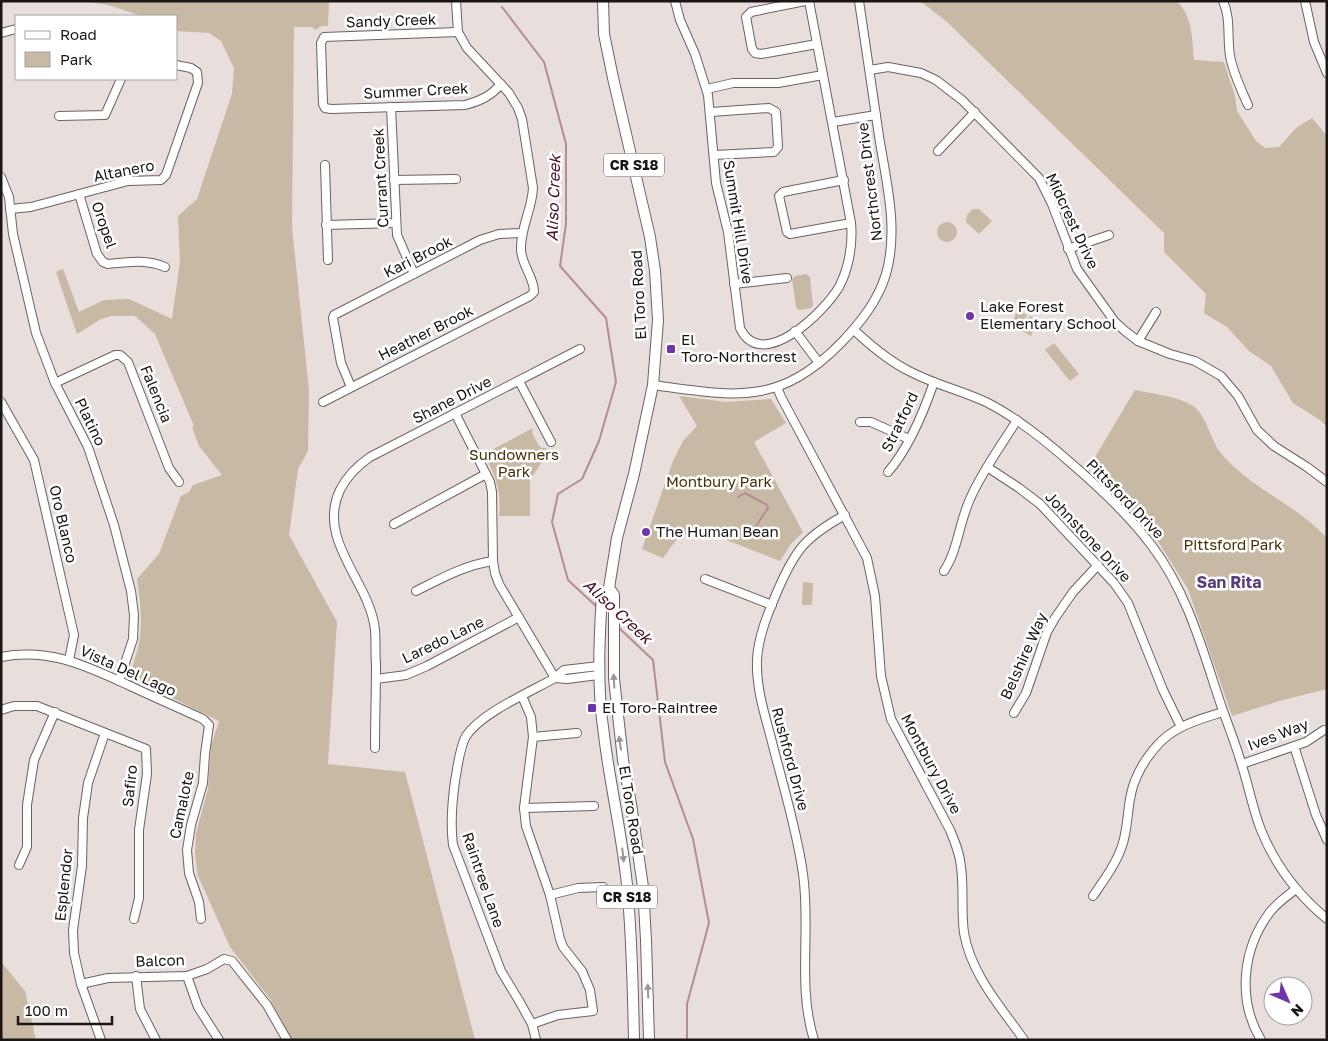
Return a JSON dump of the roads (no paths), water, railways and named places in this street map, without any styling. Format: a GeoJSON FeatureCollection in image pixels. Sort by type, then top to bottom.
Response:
{"type":"FeatureCollection","features":[{"type":"Feature","properties":{"kind":"main road","name":"El Toro Road"},"geometry":{"type":"LineString","coordinates":[[603,1],[604,34],[650,237],[655,271],[658,320],[653,385],[634,474],[605,592],[599,632],[598,670],[604,735],[626,884],[633,970],[634,1040]]}},
{"type":"Feature","properties":{"kind":"main road","name":"El Toro Road"},"geometry":{"type":"LineString","coordinates":[[605,592],[614,595],[614,679],[617,720],[643,887],[649,1040]]}},
{"type":"Feature","properties":{"kind":"street"},"geometry":{"type":"LineString","coordinates":[[456,1],[458,32],[467,48],[512,97],[522,119],[532,178],[533,199],[522,233]]}},
{"type":"Feature","properties":{"kind":"street","name":"Summit Hill Drive"},"geometry":{"type":"LineString","coordinates":[[675,1],[680,20],[707,89],[716,183],[728,232],[739,323],[742,332],[748,339],[755,343],[769,344],[779,341],[795,331],[822,308],[840,285],[850,256],[852,239],[844,180],[809,1]]}},
{"type":"Feature","properties":{"kind":"street"},"geometry":{"type":"LineString","coordinates":[[805,1],[751,12],[746,17],[752,50],[755,53],[761,54],[817,44]]}},
{"type":"Feature","properties":{"kind":"street","name":"Northcrest Drive"},"geometry":{"type":"LineString","coordinates":[[653,385],[740,394],[754,393],[777,387],[798,378],[819,363],[854,330],[865,316],[881,288],[886,274],[891,245],[891,217],[859,1]]}},
{"type":"Feature","properties":{"kind":"street"},"geometry":{"type":"LineString","coordinates":[[1223,1],[1227,14],[1232,68],[1248,105]]}},
{"type":"Feature","properties":{"kind":"street"},"geometry":{"type":"LineString","coordinates":[[1305,1],[1314,42],[1327,73]]}},
{"type":"Feature","properties":{"kind":"street"},"geometry":{"type":"LineString","coordinates":[[1,33],[15,29]]}},
{"type":"Feature","properties":{"kind":"street","name":"Sandy Creek"},"geometry":{"type":"LineString","coordinates":[[326,108],[322,98],[321,43],[324,37],[458,32]]}},
{"type":"Feature","properties":{"kind":"street","name":"Altanero"},"geometry":{"type":"LineString","coordinates":[[10,209],[31,207],[128,182],[161,180],[166,175],[198,83],[197,72],[191,68],[178,66]]}},
{"type":"Feature","properties":{"kind":"street","name":"Midcrest Drive"},"geometry":{"type":"LineString","coordinates":[[870,70],[888,67],[922,73],[948,87],[1039,178],[1052,204],[1077,269],[1115,322],[1138,341],[1170,354],[1195,361],[1221,376],[1238,396],[1257,430],[1274,446],[1327,482]]}},
{"type":"Feature","properties":{"kind":"street"},"geometry":{"type":"LineString","coordinates":[[707,89],[733,83],[778,82],[823,75]]}},
{"type":"Feature","properties":{"kind":"street"},"geometry":{"type":"LineString","coordinates":[[59,116],[105,115],[121,80]]}},
{"type":"Feature","properties":{"kind":"street","name":"Summer Creek"},"geometry":{"type":"LineString","coordinates":[[326,108],[465,105],[487,97],[501,84]]}},
{"type":"Feature","properties":{"kind":"street","name":"Currant Creek"},"geometry":{"type":"LineString","coordinates":[[391,107],[397,235],[414,274]]}},
{"type":"Feature","properties":{"kind":"street"},"geometry":{"type":"LineString","coordinates":[[710,112],[769,108],[776,112],[778,147],[774,152],[714,155]]}},
{"type":"Feature","properties":{"kind":"street"},"geometry":{"type":"LineString","coordinates":[[938,151],[975,112]]}},
{"type":"Feature","properties":{"kind":"street"},"geometry":{"type":"LineString","coordinates":[[833,122],[876,115]]}},
{"type":"Feature","properties":{"kind":"street"},"geometry":{"type":"LineString","coordinates":[[325,165],[328,260]]}},
{"type":"Feature","properties":{"kind":"street","name":"Platino"},"geometry":{"type":"LineString","coordinates":[[1,177],[9,197],[12,234],[36,333],[55,383],[88,447],[114,525],[131,591],[134,615],[133,639],[119,681]]}},
{"type":"Feature","properties":{"kind":"street"},"geometry":{"type":"LineString","coordinates":[[394,180],[456,179]]}},
{"type":"Feature","properties":{"kind":"street"},"geometry":{"type":"LineString","coordinates":[[844,180],[783,192],[779,196],[787,232],[790,234],[851,223]]}},
{"type":"Feature","properties":{"kind":"street","name":"Oropel"},"geometry":{"type":"LineString","coordinates":[[79,194],[97,254],[103,262],[108,264],[143,261],[165,267]]}},
{"type":"Feature","properties":{"kind":"street"},"geometry":{"type":"LineString","coordinates":[[326,225],[396,223]]}},
{"type":"Feature","properties":{"kind":"street","name":"Kari Brook"},"geometry":{"type":"LineString","coordinates":[[351,387],[341,363],[333,318],[337,313],[489,236],[522,233]]}},
{"type":"Feature","properties":{"kind":"street","name":"Heather Brook"},"geometry":{"type":"LineString","coordinates":[[322,402],[530,296],[534,292],[534,284],[524,264],[521,252],[522,233]]}},
{"type":"Feature","properties":{"kind":"street"},"geometry":{"type":"LineString","coordinates":[[1068,249],[1109,235]]}},
{"type":"Feature","properties":{"kind":"street"},"geometry":{"type":"LineString","coordinates":[[734,284],[787,278]]}},
{"type":"Feature","properties":{"kind":"street"},"geometry":{"type":"LineString","coordinates":[[1138,341],[1156,312]]}},
{"type":"Feature","properties":{"kind":"street","name":"Pittsford Drive"},"geometry":{"type":"LineString","coordinates":[[854,330],[888,358],[912,372],[972,396],[1017,420],[1057,450],[1104,493],[1153,547],[1183,597],[1200,640],[1242,764],[1261,829],[1274,858],[1296,889],[1327,919]]}},
{"type":"Feature","properties":{"kind":"street"},"geometry":{"type":"LineString","coordinates":[[795,331],[819,363]]}},
{"type":"Feature","properties":{"kind":"street","name":"Shane Drive"},"geometry":{"type":"LineString","coordinates":[[376,680],[375,630],[372,614],[367,598],[338,541],[334,526],[336,500],[342,485],[353,471],[370,457],[580,348]]}},
{"type":"Feature","properties":{"kind":"street","name":"Falencia"},"geometry":{"type":"LineString","coordinates":[[55,383],[115,355],[124,358],[128,362],[169,468],[179,482]]}},
{"type":"Feature","properties":{"kind":"street"},"geometry":{"type":"LineString","coordinates":[[519,381],[551,442]]}},
{"type":"Feature","properties":{"kind":"street","name":"Stratford"},"geometry":{"type":"LineString","coordinates":[[888,472],[900,457],[934,382]]}},
{"type":"Feature","properties":{"kind":"street","name":"Montbury Drive"},"geometry":{"type":"LineString","coordinates":[[777,387],[862,547],[870,569],[875,596],[881,676],[891,719],[950,830],[957,847],[961,867],[965,934],[973,964],[1024,1040]]}},
{"type":"Feature","properties":{"kind":"street","name":"Oro Blanco"},"geometry":{"type":"LineString","coordinates":[[1,402],[34,460],[74,635],[69,660]]}},
{"type":"Feature","properties":{"kind":"street"},"geometry":{"type":"LineString","coordinates":[[455,413],[490,482],[492,492],[493,561],[499,584],[555,678]]}},
{"type":"Feature","properties":{"kind":"street"},"geometry":{"type":"LineString","coordinates":[[944,571],[952,557],[964,512],[970,499],[987,467],[1017,420]]}},
{"type":"Feature","properties":{"kind":"street"},"geometry":{"type":"LineString","coordinates":[[860,422],[871,422],[909,439]]}},
{"type":"Feature","properties":{"kind":"street","name":"Johnstone Drive"},"geometry":{"type":"LineString","coordinates":[[987,467],[1020,488],[1040,504],[1114,583],[1128,603],[1162,690],[1181,727]]}},
{"type":"Feature","properties":{"kind":"street"},"geometry":{"type":"LineString","coordinates":[[394,524],[486,474]]}},
{"type":"Feature","properties":{"kind":"street","name":"Rushford Drive"},"geometry":{"type":"LineString","coordinates":[[814,1040],[806,1000],[807,912],[800,854],[759,693],[757,659],[759,642],[772,605],[784,576],[798,550],[824,526],[845,515]]}},
{"type":"Feature","properties":{"kind":"street"},"geometry":{"type":"LineString","coordinates":[[416,591],[460,569],[493,561]]}},
{"type":"Feature","properties":{"kind":"street","name":"Belshire Way"},"geometry":{"type":"LineString","coordinates":[[1014,713],[1026,693],[1047,632],[1073,592],[1098,565]]}},
{"type":"Feature","properties":{"kind":"street"},"geometry":{"type":"LineString","coordinates":[[705,580],[772,605]]}},
{"type":"Feature","properties":{"kind":"street","name":"Laredo Lane"},"geometry":{"type":"LineString","coordinates":[[376,680],[406,675],[427,666],[519,617]]}},
{"type":"Feature","properties":{"kind":"street","name":"Vista Del Lago"},"geometry":{"type":"LineString","coordinates":[[1,656],[33,654],[69,660],[202,719],[209,725]]}},
{"type":"Feature","properties":{"kind":"street"},"geometry":{"type":"LineString","coordinates":[[574,668],[575,677]]}},
{"type":"Feature","properties":{"kind":"street","name":"Raintree Lane"},"geometry":{"type":"LineString","coordinates":[[536,1040],[532,1024],[501,972],[453,845],[451,827],[453,797],[459,759],[466,736],[485,716],[555,678],[564,670],[574,668],[598,670]]}},
{"type":"Feature","properties":{"kind":"street","name":"Raintree Lane"},"geometry":{"type":"LineString","coordinates":[[555,678],[566,679],[598,670]]}},
{"type":"Feature","properties":{"kind":"street"},"geometry":{"type":"LineString","coordinates":[[375,748],[376,680]]}},
{"type":"Feature","properties":{"kind":"street"},"geometry":{"type":"LineString","coordinates":[[522,696],[531,717],[533,737],[524,808],[526,826],[550,895],[560,939],[568,954],[582,972],[590,990],[593,1011],[558,1016],[532,1024]]}},
{"type":"Feature","properties":{"kind":"street","name":"Safiro"},"geometry":{"type":"LineString","coordinates":[[1,710],[14,706],[37,706],[146,750],[147,774],[138,837],[139,898],[134,919]]}},
{"type":"Feature","properties":{"kind":"street"},"geometry":{"type":"LineString","coordinates":[[19,865],[26,847],[28,805],[34,760],[55,712]]}},
{"type":"Feature","properties":{"kind":"street"},"geometry":{"type":"LineString","coordinates":[[1093,896],[1112,868],[1122,848],[1128,827],[1131,794],[1139,773],[1162,741],[1181,727],[1223,712]]}},
{"type":"Feature","properties":{"kind":"street","name":"Camalote"},"geometry":{"type":"LineString","coordinates":[[201,919],[199,902],[189,873],[187,850],[191,825],[203,783],[209,725]]}},
{"type":"Feature","properties":{"kind":"street","name":"Ives Way"},"geometry":{"type":"LineString","coordinates":[[1242,764],[1294,746],[1313,738],[1324,730]]}},
{"type":"Feature","properties":{"kind":"street","name":"Esplendor"},"geometry":{"type":"LineString","coordinates":[[101,1040],[81,984],[74,953],[73,930],[82,866],[83,818],[88,783],[105,733]]}},
{"type":"Feature","properties":{"kind":"street"},"geometry":{"type":"LineString","coordinates":[[533,737],[577,733]]}},
{"type":"Feature","properties":{"kind":"street"},"geometry":{"type":"LineString","coordinates":[[1294,746],[1316,815],[1327,840]]}},
{"type":"Feature","properties":{"kind":"street"},"geometry":{"type":"LineString","coordinates":[[524,808],[594,806]]}},
{"type":"Feature","properties":{"kind":"street"},"geometry":{"type":"LineString","coordinates":[[550,895],[578,888],[603,887]]}},
{"type":"Feature","properties":{"kind":"street"},"geometry":{"type":"LineString","coordinates":[[1261,1040],[1250,1016],[1245,993],[1249,958],[1254,943],[1270,912],[1296,889]]}},
{"type":"Feature","properties":{"kind":"street","name":"Balcon"},"geometry":{"type":"LineString","coordinates":[[81,984],[108,978],[187,976],[207,969],[224,959],[232,961],[267,1005],[287,1040]]}},
{"type":"Feature","properties":{"kind":"street"},"geometry":{"type":"LineString","coordinates":[[136,976],[140,1009],[156,1040]]}},
{"type":"Feature","properties":{"kind":"street"},"geometry":{"type":"LineString","coordinates":[[187,976],[198,1007],[219,1040]]}},
{"type":"Feature","properties":{"kind":"waterway","name":"Aliso Creek"},"geometry":{"type":"LineString","coordinates":[[502,7],[544,62],[566,144],[566,224],[560,266],[606,318],[616,382],[599,441],[582,479],[558,494],[552,522],[568,580],[597,607]]}},
{"type":"Feature","properties":{"kind":"waterway"},"geometry":{"type":"LineString","coordinates":[[738,497],[745,493],[767,505],[768,508],[756,526],[758,531]]}},
{"type":"Feature","properties":{"kind":"waterway","name":"Aliso Creek"},"geometry":{"type":"LineString","coordinates":[[618,627],[653,660],[665,762],[693,839],[709,923],[687,1004],[687,1040]]}},
{"type":"Feature","properties":{"kind":"place","name":"Lake Forest Elementary School"},"geometry":{"type":"Point","coordinates":[970,316]}},
{"type":"Feature","properties":{"kind":"place","name":"El Toro-Northcrest"},"geometry":{"type":"Point","coordinates":[671,349]}},
{"type":"Feature","properties":{"kind":"place","name":"The Human Bean"},"geometry":{"type":"Point","coordinates":[646,532]}},
{"type":"Feature","properties":{"kind":"place","name":"El Toro-Raintree"},"geometry":{"type":"Point","coordinates":[592,708]}},
{"type":"Feature","properties":{"kind":"district","name":"San Rita"},"geometry":{"type":"Point","coordinates":[1229,582]}},
{"type":"Feature","properties":{"kind":"park label","name":"Sundowners Park"},"geometry":{"type":"Point","coordinates":[514,464]}},
{"type":"Feature","properties":{"kind":"park label","name":"Montbury Park"},"geometry":{"type":"Point","coordinates":[719,482]}},
{"type":"Feature","properties":{"kind":"park label","name":"Pittsford Park"},"geometry":{"type":"Point","coordinates":[1233,545]}}]}
